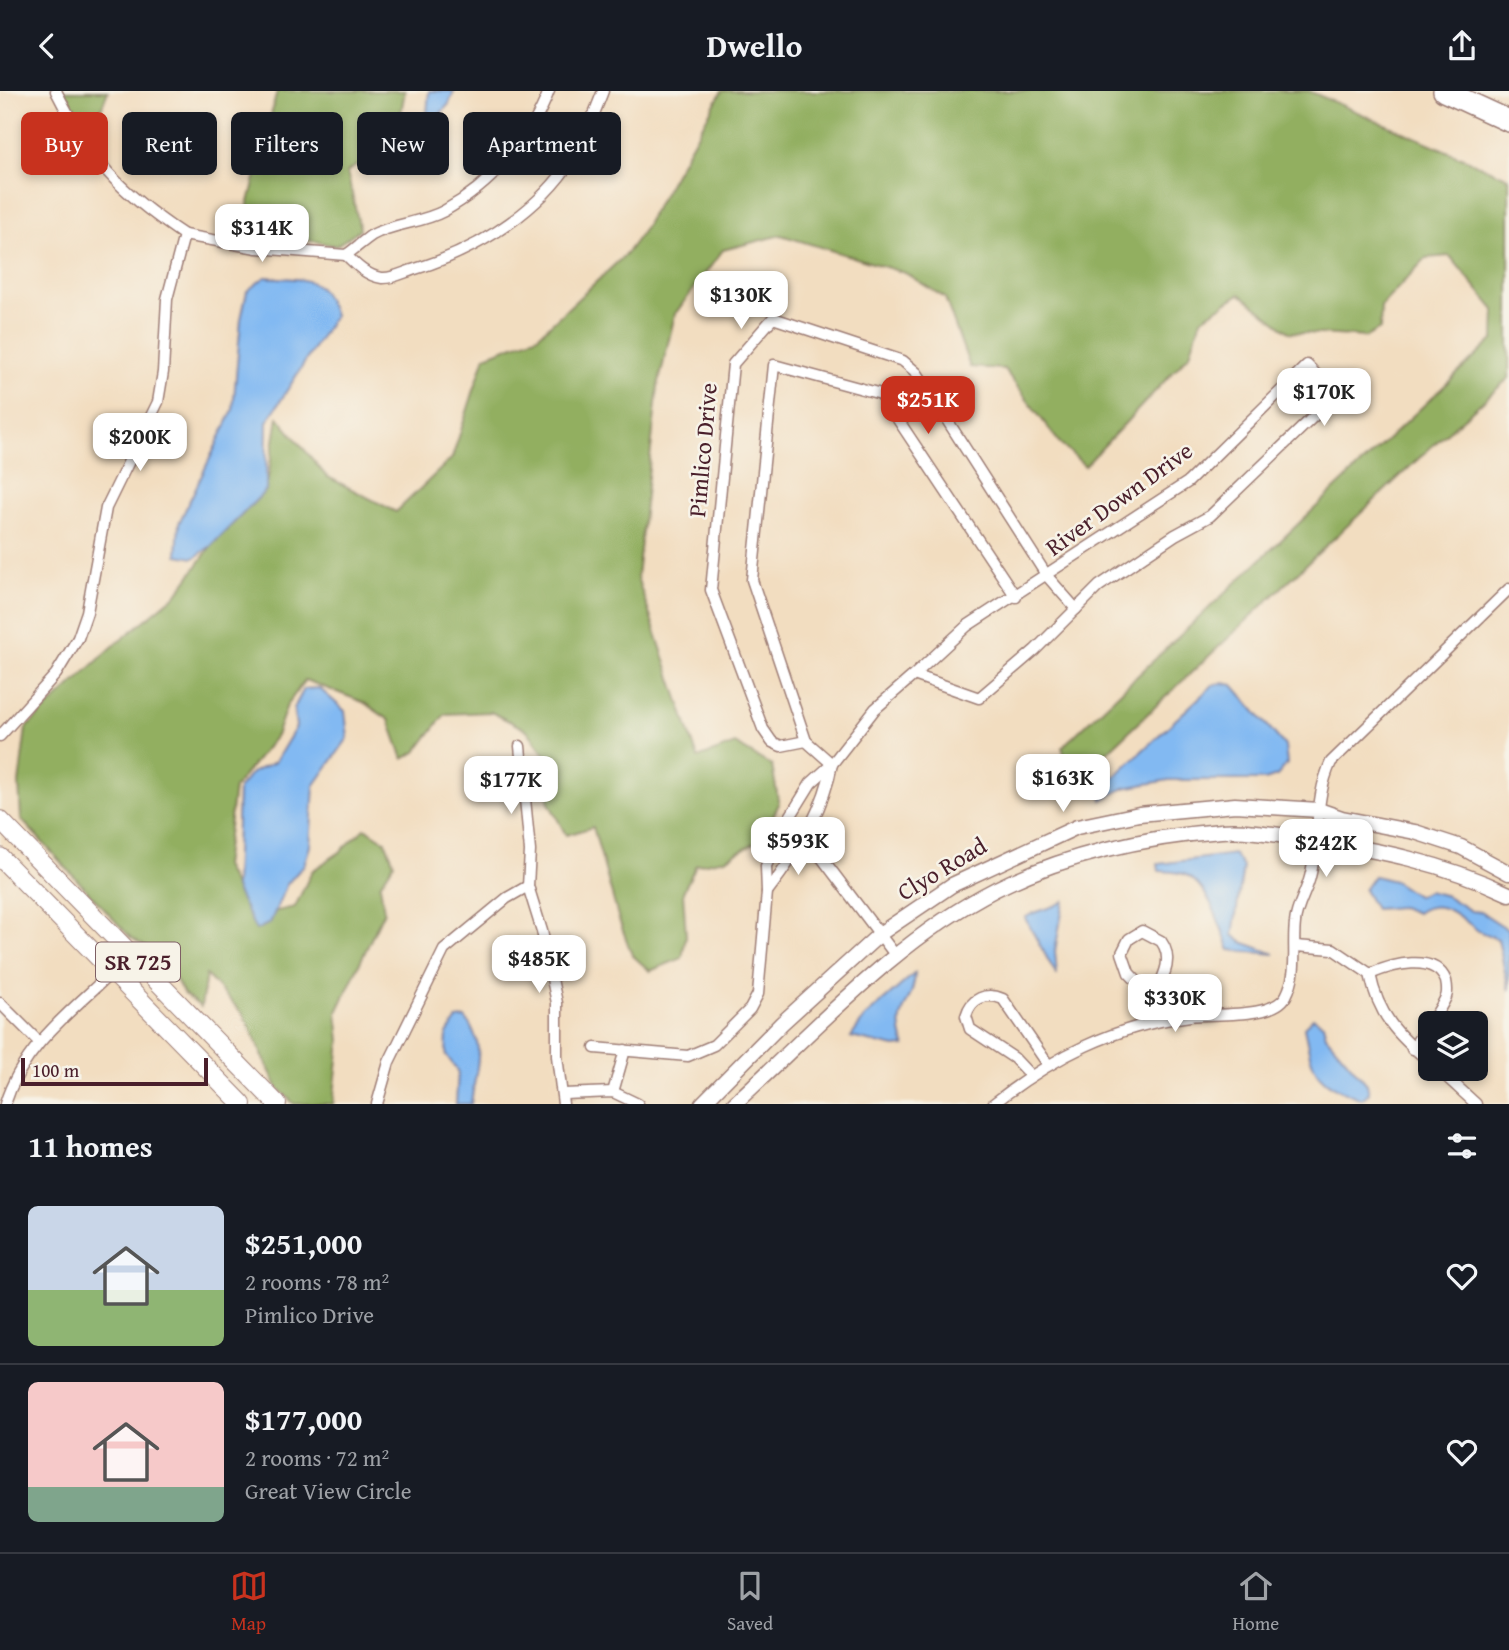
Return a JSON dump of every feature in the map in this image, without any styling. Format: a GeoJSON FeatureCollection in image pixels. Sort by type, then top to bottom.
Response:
{"type":"FeatureCollection","features":[{"type":"Feature","properties":{"kind":"highway"},"geometry":{"type":"LineString","coordinates":[[1444,91],[1509,121]]}},
{"type":"Feature","properties":{"kind":"main road","name":"SR 725"},"geometry":{"type":"LineString","coordinates":[[0,820],[277,1104]]}},
{"type":"Feature","properties":{"kind":"main road","name":"SR 725"},"geometry":{"type":"LineString","coordinates":[[0,857],[242,1104]]}},
{"type":"Feature","properties":{"kind":"street"},"geometry":{"type":"LineString","coordinates":[[56,91],[89,152],[108,176],[145,209],[184,235],[257,248],[346,255],[369,274],[384,278],[452,259],[496,233],[543,194],[566,168],[589,127],[603,91]]}},
{"type":"Feature","properties":{"kind":"street"},"geometry":{"type":"LineString","coordinates":[[346,255],[372,236],[442,212],[480,187],[512,154],[532,128],[549,91]]}},
{"type":"Feature","properties":{"kind":"street"},"geometry":{"type":"LineString","coordinates":[[0,736],[56,674],[78,638],[87,613],[106,508],[158,402],[163,372],[167,299],[184,235]]}},
{"type":"Feature","properties":{"kind":"street","name":"Pimlico Drive"},"geometry":{"type":"LineString","coordinates":[[806,741],[781,746],[772,742],[763,729],[711,590],[733,364],[773,318],[903,361],[917,373],[1047,576],[1076,609]]}},
{"type":"Feature","properties":{"kind":"street"},"geometry":{"type":"LineString","coordinates":[[832,764],[806,741],[752,580],[774,365],[881,394],[1016,597]]}},
{"type":"Feature","properties":{"kind":"street","name":"River Down Drive"},"geometry":{"type":"LineString","coordinates":[[595,1048],[688,1056],[714,1045],[750,1009],[758,994],[767,892],[766,866],[782,830],[811,783],[832,764],[875,709],[967,626],[1016,597],[1188,482],[1307,365],[1336,395],[1210,516],[1175,535],[1099,586],[979,698],[914,675]]}},
{"type":"Feature","properties":{"kind":"street"},"geometry":{"type":"LineString","coordinates":[[993,1104],[1047,1063],[1113,1034],[1159,1021],[1253,1012],[1277,1006],[1287,994],[1293,979],[1295,919],[1311,876],[1323,781],[1339,752],[1509,589]]}},
{"type":"Feature","properties":{"kind":"street"},"geometry":{"type":"LineString","coordinates":[[520,746],[530,851],[528,886],[557,1003],[557,1056],[563,1099],[613,1092],[638,1104]]}},
{"type":"Feature","properties":{"kind":"street","name":"River Down Drive"},"geometry":{"type":"LineString","coordinates":[[767,892],[827,794],[832,764]]}},
{"type":"Feature","properties":{"kind":"street","name":"Clyo Road"},"geometry":{"type":"LineString","coordinates":[[702,1104],[782,1023],[881,933],[964,878],[1077,827],[1139,814],[1235,804],[1319,810],[1342,818],[1415,832],[1461,847],[1509,873]]}},
{"type":"Feature","properties":{"kind":"street"},"geometry":{"type":"LineString","coordinates":[[782,830],[822,858],[896,956]]}},
{"type":"Feature","properties":{"kind":"street","name":"Clyo Road"},"geometry":{"type":"LineString","coordinates":[[734,1104],[896,956],[996,889],[1070,859],[1156,839],[1224,831],[1397,853],[1464,873],[1509,894]]}},
{"type":"Feature","properties":{"kind":"street"},"geometry":{"type":"LineString","coordinates":[[377,1104],[389,1062],[444,950],[507,898],[528,886]]}},
{"type":"Feature","properties":{"kind":"street"},"geometry":{"type":"LineString","coordinates":[[1153,997],[1164,977],[1168,956],[1161,941],[1142,931],[1129,939],[1122,953],[1129,973],[1153,997],[1159,1021]]}},
{"type":"Feature","properties":{"kind":"street"},"geometry":{"type":"LineString","coordinates":[[1296,946],[1308,944],[1334,949],[1370,974],[1374,993],[1387,1022],[1418,1053]]}},
{"type":"Feature","properties":{"kind":"street"},"geometry":{"type":"LineString","coordinates":[[5,1104],[16,1074],[39,1042],[130,954]]}},
{"type":"Feature","properties":{"kind":"street"},"geometry":{"type":"LineString","coordinates":[[1370,974],[1399,965],[1422,964],[1443,976],[1447,984],[1446,998],[1412,1049]]}},
{"type":"Feature","properties":{"kind":"street"},"geometry":{"type":"LineString","coordinates":[[1030,1075],[1014,1058],[970,1029],[966,1016],[975,1001],[989,995],[1003,999],[1047,1063]]}},
{"type":"Feature","properties":{"kind":"street"},"geometry":{"type":"LineString","coordinates":[[0,1003],[39,1042]]}},
{"type":"Feature","properties":{"kind":"street"},"geometry":{"type":"LineString","coordinates":[[613,1092],[625,1050]]}},
{"type":"Feature","properties":{"kind":"street"},"geometry":{"type":"LineString","coordinates":[[1451,1081],[1476,1104]]}},
{"type":"Feature","properties":{"kind":"green space"},"geometry":{"type":"Polygon","coordinates":[[[63,91],[108,91],[100,112],[76,112],[63,91]]]}},
{"type":"Feature","properties":{"kind":"green space"},"geometry":{"type":"Polygon","coordinates":[[[277,91],[405,91],[401,112],[357,112],[357,165],[347,172],[360,229],[336,246],[243,226],[256,175],[343,175],[343,112],[272,112],[277,91]]]}},
{"type":"Feature","properties":{"kind":"green space"},"geometry":{"type":"Polygon","coordinates":[[[722,91],[1309,91],[1509,178],[1509,378],[1431,447],[1090,768],[1069,769],[1062,747],[1494,339],[1495,310],[1450,256],[1426,258],[1381,306],[1380,329],[1366,337],[1289,332],[1240,294],[1201,319],[1190,354],[1085,466],[1059,442],[1004,369],[970,367],[945,298],[905,273],[781,235],[723,250],[675,314],[658,386],[637,577],[698,758],[735,744],[772,766],[779,804],[762,839],[725,859],[696,865],[683,892],[686,936],[682,958],[650,971],[632,955],[619,920],[593,827],[566,835],[548,801],[549,760],[527,730],[491,712],[445,714],[416,752],[403,759],[389,720],[363,702],[305,680],[287,705],[276,736],[234,788],[224,866],[250,917],[295,907],[312,871],[340,852],[365,828],[385,841],[394,863],[380,885],[384,911],[337,1012],[340,1041],[333,1104],[294,1104],[277,1087],[244,1015],[206,975],[201,1007],[184,994],[162,957],[130,937],[21,819],[19,783],[26,728],[111,648],[177,594],[211,546],[266,490],[278,417],[326,476],[396,512],[452,458],[485,356],[538,336],[625,255],[640,235],[722,91]]]}},
{"type":"Feature","properties":{"kind":"water"},"geometry":{"type":"Polygon","coordinates":[[[429,91],[454,91],[449,104],[442,112],[427,112],[429,91]]]}},
{"type":"Feature","properties":{"kind":"water"},"geometry":{"type":"Polygon","coordinates":[[[265,277],[310,282],[323,292],[334,316],[267,422],[266,490],[211,546],[194,558],[177,555],[179,523],[233,410],[241,319],[247,291],[265,277]]]}},
{"type":"Feature","properties":{"kind":"water"},"geometry":{"type":"Polygon","coordinates":[[[1213,685],[1233,685],[1285,746],[1287,764],[1277,776],[1265,780],[1169,780],[1124,788],[1102,800],[1100,790],[1213,685]]]}},
{"type":"Feature","properties":{"kind":"water"},"geometry":{"type":"Polygon","coordinates":[[[319,688],[345,711],[348,738],[314,786],[310,846],[304,865],[287,884],[270,923],[256,930],[235,888],[238,789],[251,773],[275,762],[296,727],[294,708],[304,689],[319,688]]]}},
{"type":"Feature","properties":{"kind":"water"},"geometry":{"type":"Polygon","coordinates":[[[1234,854],[1243,867],[1233,935],[1242,942],[1275,954],[1230,950],[1202,889],[1186,875],[1159,871],[1158,864],[1234,854]]]}},
{"type":"Feature","properties":{"kind":"water"},"geometry":{"type":"Polygon","coordinates":[[[1374,876],[1394,881],[1417,896],[1428,891],[1447,896],[1471,911],[1481,912],[1509,930],[1509,991],[1498,939],[1479,931],[1441,907],[1425,908],[1417,913],[1401,907],[1375,909],[1364,890],[1374,876]]]}},
{"type":"Feature","properties":{"kind":"water"},"geometry":{"type":"Polygon","coordinates":[[[1064,901],[1055,951],[1057,976],[1025,918],[1064,901]]]}},
{"type":"Feature","properties":{"kind":"water"},"geometry":{"type":"Polygon","coordinates":[[[915,973],[914,984],[902,1015],[901,1033],[905,1046],[895,1047],[851,1037],[865,1017],[915,973]]]}},
{"type":"Feature","properties":{"kind":"water"},"geometry":{"type":"Polygon","coordinates":[[[465,1018],[476,1039],[478,1059],[471,1104],[456,1104],[458,1071],[446,1055],[447,1034],[457,1019],[465,1018]]]}},
{"type":"Feature","properties":{"kind":"water"},"geometry":{"type":"Polygon","coordinates":[[[1313,1018],[1323,1024],[1326,1036],[1367,1084],[1369,1093],[1362,1099],[1334,1087],[1318,1074],[1310,1056],[1304,1027],[1313,1018]]]}}]}
